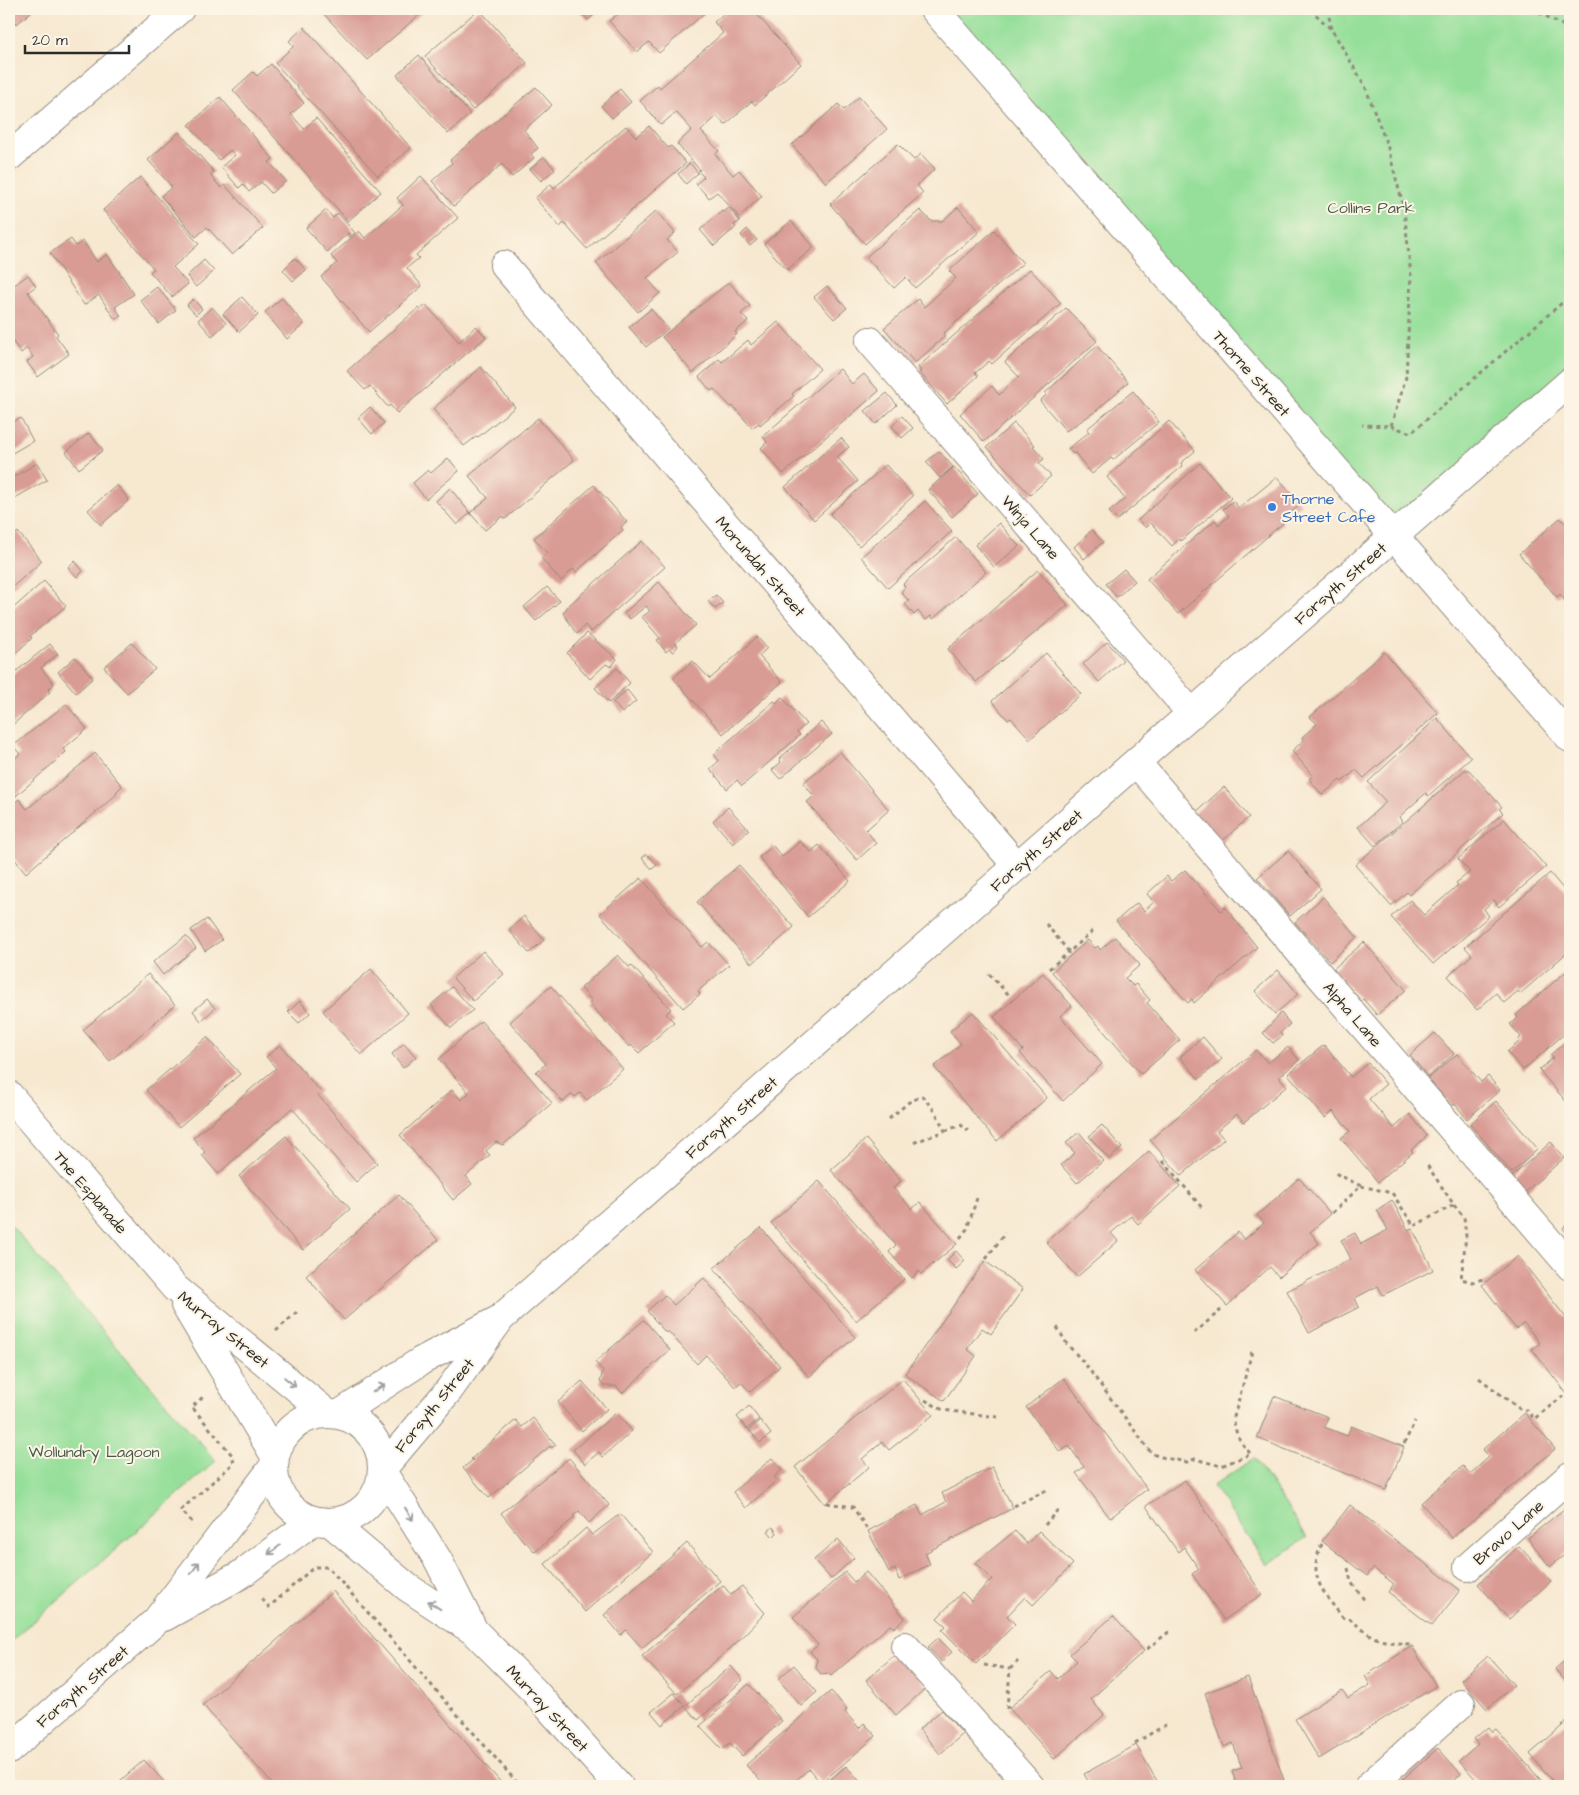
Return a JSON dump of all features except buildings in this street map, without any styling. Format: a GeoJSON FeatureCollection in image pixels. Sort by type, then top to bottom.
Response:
{"type":"FeatureCollection","features":[{"type":"Feature","properties":{"kind":"street"},"geometry":{"type":"LineString","coordinates":[[9,156],[180,9]]}},
{"type":"Feature","properties":{"kind":"street","name":"Thorne Street"},"geometry":{"type":"LineString","coordinates":[[934,9],[1570,738]]}},
{"type":"Feature","properties":{"kind":"street","name":"Morundah Street"},"geometry":{"type":"LineString","coordinates":[[504,265],[1017,866]]}},
{"type":"Feature","properties":{"kind":"street","name":"Winja Lane"},"geometry":{"type":"LineString","coordinates":[[870,341],[1192,714]]}},
{"type":"Feature","properties":{"kind":"street","name":"Forsyth Street"},"geometry":{"type":"LineString","coordinates":[[383,1470],[449,1390],[501,1318],[1570,382]]}},
{"type":"Feature","properties":{"kind":"street","name":"Alpha Lane"},"geometry":{"type":"LineString","coordinates":[[1136,762],[1570,1266]]}},
{"type":"Feature","properties":{"kind":"street","name":"The Esplanade"},"geometry":{"type":"LineString","coordinates":[[9,1095],[175,1288]]}},
{"type":"Feature","properties":{"kind":"street","name":"Murray Street"},"geometry":{"type":"LineString","coordinates":[[175,1288],[333,1414]]}},
{"type":"Feature","properties":{"kind":"street","name":"Murray Street"},"geometry":{"type":"LineString","coordinates":[[175,1288],[274,1461]]}},
{"type":"Feature","properties":{"kind":"street","name":"Forsyth Street"},"geometry":{"type":"LineString","coordinates":[[333,1414],[421,1361],[501,1318]]}},
{"type":"Feature","properties":{"kind":"street"},"geometry":{"type":"LineString","coordinates":[[333,1414],[356,1421],[370,1433],[380,1449],[383,1470],[379,1488],[360,1513],[346,1520],[322,1522],[300,1515],[280,1494],[275,1480],[274,1461],[282,1440],[294,1426],[309,1417],[333,1414]]}},
{"type":"Feature","properties":{"kind":"street","name":"Forsyth Street"},"geometry":{"type":"LineString","coordinates":[[9,1750],[156,1621],[274,1461]]}},
{"type":"Feature","properties":{"kind":"street","name":"Murray Street"},"geometry":{"type":"LineString","coordinates":[[383,1470],[438,1560],[475,1632]]}},
{"type":"Feature","properties":{"kind":"street","name":"Bravo Lane"},"geometry":{"type":"LineString","coordinates":[[1468,1567],[1570,1476]]}},
{"type":"Feature","properties":{"kind":"street","name":"Forsyth Street"},"geometry":{"type":"LineString","coordinates":[[156,1621],[240,1575],[322,1522]]}},
{"type":"Feature","properties":{"kind":"street","name":"Murray Street"},"geometry":{"type":"LineString","coordinates":[[322,1522],[406,1587],[475,1632],[534,1691],[619,1786]]}},
{"type":"Feature","properties":{"kind":"street"},"geometry":{"type":"LineString","coordinates":[[905,1646],[1030,1786]]}},
{"type":"Feature","properties":{"kind":"street"},"geometry":{"type":"LineString","coordinates":[[1369,1786],[1461,1704]]}},
{"type":"Feature","properties":{"kind":"path"},"geometry":{"type":"LineString","coordinates":[[1310,9],[1332,30],[1365,86],[1388,148],[1404,209],[1411,276],[1406,377],[1391,426]]}},
{"type":"Feature","properties":{"kind":"path"},"geometry":{"type":"LineString","coordinates":[[1327,9],[1332,30]]}},
{"type":"Feature","properties":{"kind":"path"},"geometry":{"type":"LineString","coordinates":[[1532,9],[1570,30]]}},
{"type":"Feature","properties":{"kind":"path"},"geometry":{"type":"LineString","coordinates":[[1362,426],[1391,426],[1411,432],[1570,296]]}},
{"type":"Feature","properties":{"kind":"path"},"geometry":{"type":"LineString","coordinates":[[1046,924],[1069,952]]}},
{"type":"Feature","properties":{"kind":"path"},"geometry":{"type":"LineString","coordinates":[[1049,969],[1095,928]]}},
{"type":"Feature","properties":{"kind":"path"},"geometry":{"type":"LineString","coordinates":[[989,974],[1010,996]]}},
{"type":"Feature","properties":{"kind":"path"},"geometry":{"type":"LineString","coordinates":[[889,1119],[909,1102],[922,1096],[935,1111],[945,1131]]}},
{"type":"Feature","properties":{"kind":"path"},"geometry":{"type":"LineString","coordinates":[[913,1143],[961,1125],[968,1131]]}},
{"type":"Feature","properties":{"kind":"path"},"geometry":{"type":"LineString","coordinates":[[1163,1161],[1203,1209]]}},
{"type":"Feature","properties":{"kind":"path"},"geometry":{"type":"LineString","coordinates":[[1427,1165],[1464,1218],[1466,1236],[1460,1279],[1473,1282],[1483,1280]]}},
{"type":"Feature","properties":{"kind":"path"},"geometry":{"type":"LineString","coordinates":[[1333,1172],[1361,1186],[1392,1193],[1414,1226],[1454,1205]]}},
{"type":"Feature","properties":{"kind":"path"},"geometry":{"type":"LineString","coordinates":[[1332,1213],[1361,1186]]}},
{"type":"Feature","properties":{"kind":"path"},"geometry":{"type":"LineString","coordinates":[[960,1238],[967,1229],[977,1198]]}},
{"type":"Feature","properties":{"kind":"path"},"geometry":{"type":"LineString","coordinates":[[986,1259],[1005,1233]]}},
{"type":"Feature","properties":{"kind":"path"},"geometry":{"type":"LineString","coordinates":[[1194,1333],[1221,1310]]}},
{"type":"Feature","properties":{"kind":"path"},"geometry":{"type":"LineString","coordinates":[[276,1331],[298,1311]]}},
{"type":"Feature","properties":{"kind":"path"},"geometry":{"type":"LineString","coordinates":[[1058,1327],[1067,1344],[1085,1364],[1152,1454],[1187,1462],[1195,1459],[1221,1466],[1251,1454],[1242,1446],[1234,1428],[1234,1416],[1253,1348]]}},
{"type":"Feature","properties":{"kind":"path"},"geometry":{"type":"LineString","coordinates":[[1479,1378],[1521,1410],[1527,1410],[1534,1418],[1563,1396]]}},
{"type":"Feature","properties":{"kind":"path"},"geometry":{"type":"LineString","coordinates":[[181,1510],[234,1463],[232,1455],[192,1406],[204,1396]]}},
{"type":"Feature","properties":{"kind":"path"},"geometry":{"type":"LineString","coordinates":[[925,1400],[943,1410],[998,1417]]}},
{"type":"Feature","properties":{"kind":"path"},"geometry":{"type":"LineString","coordinates":[[1404,1444],[1415,1421]]}},
{"type":"Feature","properties":{"kind":"path"},"geometry":{"type":"LineString","coordinates":[[1014,1506],[1047,1490]]}},
{"type":"Feature","properties":{"kind":"path"},"geometry":{"type":"LineString","coordinates":[[827,1503],[852,1507],[866,1529]]}},
{"type":"Feature","properties":{"kind":"path"},"geometry":{"type":"LineString","coordinates":[[1045,1525],[1060,1508]]}},
{"type":"Feature","properties":{"kind":"path"},"geometry":{"type":"LineString","coordinates":[[1322,1544],[1317,1556],[1316,1578],[1346,1622]]}},
{"type":"Feature","properties":{"kind":"path"},"geometry":{"type":"LineString","coordinates":[[269,1607],[314,1567],[328,1566],[520,1786]]}},
{"type":"Feature","properties":{"kind":"path"},"geometry":{"type":"LineString","coordinates":[[1348,1568],[1352,1582],[1365,1601]]}},
{"type":"Feature","properties":{"kind":"path"},"geometry":{"type":"LineString","coordinates":[[1349,1618],[1368,1635],[1380,1642],[1411,1644]]}},
{"type":"Feature","properties":{"kind":"path"},"geometry":{"type":"LineString","coordinates":[[1147,1650],[1170,1631]]}},
{"type":"Feature","properties":{"kind":"path"},"geometry":{"type":"LineString","coordinates":[[1009,1712],[1006,1708],[1010,1669],[1018,1661]]}},
{"type":"Feature","properties":{"kind":"path"},"geometry":{"type":"LineString","coordinates":[[984,1665],[1010,1669]]}},
{"type":"Feature","properties":{"kind":"path"},"geometry":{"type":"LineString","coordinates":[[1135,1743],[1168,1724]]}},
{"type":"Feature","properties":{"kind":"green space","name":"Collins Park"},"geometry":{"type":"Polygon","coordinates":[[[934,9],[1570,9],[1570,382],[1394,536],[934,9]]]}},
{"type":"Feature","properties":{"kind":"green space","name":"Wollundry Lagoon"},"geometry":{"type":"Polygon","coordinates":[[[9,1223],[216,1461],[9,1643],[9,1223]]]}},
{"type":"Feature","properties":{"kind":"green space"},"geometry":{"type":"Polygon","coordinates":[[[1254,1458],[1307,1537],[1267,1565],[1213,1486],[1254,1458]]]}},
{"type":"Feature","properties":{"kind":"place","name":"Thorne Street Cafe"},"geometry":{"type":"Point","coordinates":[1272,507]}}]}
